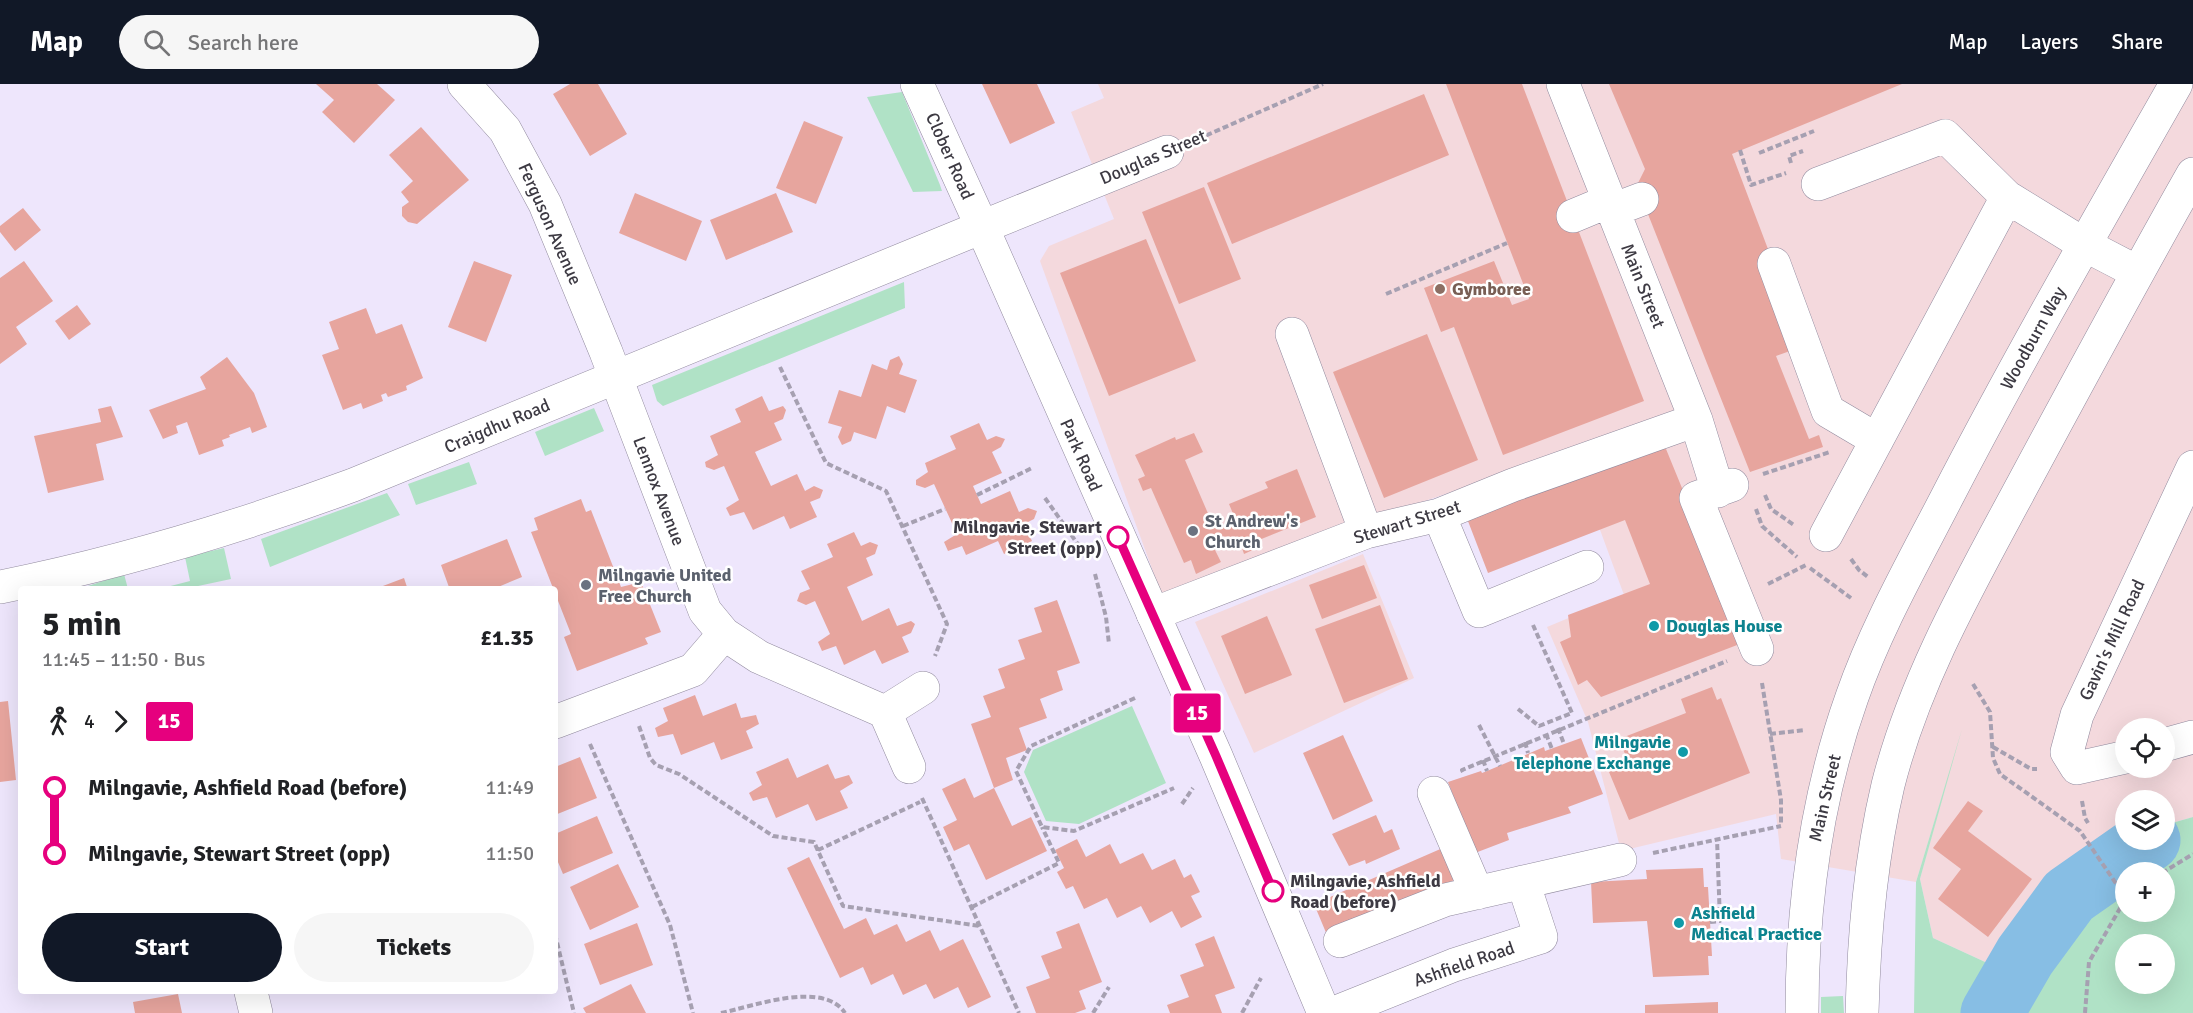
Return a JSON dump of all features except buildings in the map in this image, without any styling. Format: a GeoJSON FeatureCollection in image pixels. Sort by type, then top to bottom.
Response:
{"type":"FeatureCollection","features":[{"type":"Feature","properties":{"kind":"main road","name":"Ferguson Avenue"},"geometry":{"type":"LineString","coordinates":[[464,84],[505,130],[545,204],[615,377]]}},
{"type":"Feature","properties":{"kind":"main road","name":"Clober Road"},"geometry":{"type":"LineString","coordinates":[[917,84],[982,228]]}},
{"type":"Feature","properties":{"kind":"main road","name":"Main Street"},"geometry":{"type":"LineString","coordinates":[[1563,84],[1621,204],[1696,420],[1740,488]]}},
{"type":"Feature","properties":{"kind":"main road","name":"Woodburn Way"},"geometry":{"type":"LineString","coordinates":[[1897,595],[1988,418],[2176,84]]}},
{"type":"Feature","properties":{"kind":"main road"},"geometry":{"type":"LineString","coordinates":[[1818,184],[1945,136],[2007,197],[2085,245],[2137,272]]}},
{"type":"Feature","properties":{"kind":"main road","name":"Douglas Street"},"geometry":{"type":"LineString","coordinates":[[982,228],[1167,152]]}},
{"type":"Feature","properties":{"kind":"main road"},"geometry":{"type":"LineString","coordinates":[[1862,1013],[1868,896],[1889,784],[1908,721],[1955,611],[2137,272],[2193,174]]}},
{"type":"Feature","properties":{"kind":"main road"},"geometry":{"type":"LineString","coordinates":[[1827,535],[2007,197]]}},
{"type":"Feature","properties":{"kind":"main road"},"geometry":{"type":"LineString","coordinates":[[1573,216],[1621,204]]}},
{"type":"Feature","properties":{"kind":"main road","name":"Craigdhu Road"},"geometry":{"type":"LineString","coordinates":[[0,587],[42,584],[294,507],[982,228]]}},
{"type":"Feature","properties":{"kind":"main road","name":"Park Road"},"geometry":{"type":"LineString","coordinates":[[982,228],[1216,756],[1324,1013]]}},
{"type":"Feature","properties":{"kind":"main road"},"geometry":{"type":"LineString","coordinates":[[1774,264],[1828,411],[1877,440]]}},
{"type":"Feature","properties":{"kind":"main road"},"geometry":{"type":"LineString","coordinates":[[1292,334],[1366,532]]}},
{"type":"Feature","properties":{"kind":"main road","name":"Lennox Avenue"},"geometry":{"type":"LineString","coordinates":[[615,377],[705,611],[724,634],[759,657],[885,712]]}},
{"type":"Feature","properties":{"kind":"main road","name":"Stewart Street"},"geometry":{"type":"LineString","coordinates":[[1153,614],[1366,532],[1439,515],[1505,488],[1696,420]]}},
{"type":"Feature","properties":{"kind":"main road","name":"Gavin's Mill Road"},"geometry":{"type":"LineString","coordinates":[[2115,759],[2077,768],[2067,752],[2077,715],[2193,468]]}},
{"type":"Feature","properties":{"kind":"main road"},"geometry":{"type":"LineString","coordinates":[[1740,488],[1696,498],[1757,649]]}},
{"type":"Feature","properties":{"kind":"main road"},"geometry":{"type":"LineString","coordinates":[[1439,515],[1479,611],[1587,567]]}},
{"type":"Feature","properties":{"kind":"main road","name":"Main Street"},"geometry":{"type":"LineString","coordinates":[[1802,1013],[1808,890],[1827,784],[1853,694],[1897,595]]}},
{"type":"Feature","properties":{"kind":"main road"},"geometry":{"type":"LineString","coordinates":[[566,718],[693,670],[724,634]]}},
{"type":"Feature","properties":{"kind":"main road"},"geometry":{"type":"LineString","coordinates":[[909,767],[885,712],[923,688]]}},
{"type":"Feature","properties":{"kind":"main road"},"geometry":{"type":"LineString","coordinates":[[2175,742],[2193,737]]}},
{"type":"Feature","properties":{"kind":"main road"},"geometry":{"type":"LineString","coordinates":[[1434,793],[1437,833],[1477,893]]}},
{"type":"Feature","properties":{"kind":"main road"},"geometry":{"type":"LineString","coordinates":[[1340,941],[1446,900],[1620,860]]}},
{"type":"Feature","properties":{"kind":"main road","name":"Ashfield Road"},"geometry":{"type":"LineString","coordinates":[[1334,1013],[1454,965],[1541,937],[1523,882]]}},
{"type":"Feature","properties":{"kind":"main road"},"geometry":{"type":"LineString","coordinates":[[251,994],[256,1013]]}},
{"type":"Feature","properties":{"kind":"path","name":"Douglas Street"},"geometry":{"type":"LineString","coordinates":[[1167,152],[1323,84]]}},
{"type":"Feature","properties":{"kind":"path"},"geometry":{"type":"LineString","coordinates":[[1759,153],[1814,131]]}},
{"type":"Feature","properties":{"kind":"path"},"geometry":{"type":"LineString","coordinates":[[1740,150],[1751,185],[1794,171],[1789,156]]}},
{"type":"Feature","properties":{"kind":"path"},"geometry":{"type":"LineString","coordinates":[[1386,294],[1507,243]]}},
{"type":"Feature","properties":{"kind":"path"},"geometry":{"type":"LineString","coordinates":[[780,367],[826,463],[886,490],[947,624],[923,688]]}},
{"type":"Feature","properties":{"kind":"path"},"geometry":{"type":"LineString","coordinates":[[1835,450],[1740,488],[1762,526],[1806,565],[1851,598]]}},
{"type":"Feature","properties":{"kind":"path"},"geometry":{"type":"LineString","coordinates":[[977,495],[1032,468]]}},
{"type":"Feature","properties":{"kind":"path"},"geometry":{"type":"LineString","coordinates":[[1045,498],[1092,563]]}},
{"type":"Feature","properties":{"kind":"path"},"geometry":{"type":"LineString","coordinates":[[903,526],[945,509]]}},
{"type":"Feature","properties":{"kind":"path"},"geometry":{"type":"LineString","coordinates":[[1738,598],[1806,565]]}},
{"type":"Feature","properties":{"kind":"path"},"geometry":{"type":"LineString","coordinates":[[1094,570],[1106,617],[1109,644]]}},
{"type":"Feature","properties":{"kind":"path"},"geometry":{"type":"LineString","coordinates":[[1518,709],[1539,726],[1572,714],[1520,594]]}},
{"type":"Feature","properties":{"kind":"path"},"geometry":{"type":"LineString","coordinates":[[1462,770],[1558,728],[1757,649],[1781,800],[1781,836]]}},
{"type":"Feature","properties":{"kind":"path"},"geometry":{"type":"LineString","coordinates":[[1973,684],[1990,712],[1993,758],[2000,774],[2080,831],[2115,882]]}},
{"type":"Feature","properties":{"kind":"path"},"geometry":{"type":"LineString","coordinates":[[628,694],[650,758],[656,765],[679,774],[772,836],[814,842],[843,906],[980,926]]}},
{"type":"Feature","properties":{"kind":"path"},"geometry":{"type":"LineString","coordinates":[[972,907],[1059,863],[1016,771],[1031,746],[1135,698]]}},
{"type":"Feature","properties":{"kind":"path"},"geometry":{"type":"LineString","coordinates":[[566,718],[670,925],[693,1013]]}},
{"type":"Feature","properties":{"kind":"path"},"geometry":{"type":"LineString","coordinates":[[1479,725],[1500,766]]}},
{"type":"Feature","properties":{"kind":"path"},"geometry":{"type":"LineString","coordinates":[[1558,728],[1564,744]]}},
{"type":"Feature","properties":{"kind":"path"},"geometry":{"type":"LineString","coordinates":[[1546,734],[1552,749]]}},
{"type":"Feature","properties":{"kind":"path"},"geometry":{"type":"LineString","coordinates":[[1525,742],[1528,753]]}},
{"type":"Feature","properties":{"kind":"path"},"geometry":{"type":"LineString","coordinates":[[1993,747],[2031,769]]}},
{"type":"Feature","properties":{"kind":"path"},"geometry":{"type":"LineString","coordinates":[[1483,760],[1487,771]]}},
{"type":"Feature","properties":{"kind":"path"},"geometry":{"type":"LineString","coordinates":[[909,767],[1019,1013]]}},
{"type":"Feature","properties":{"kind":"path"},"geometry":{"type":"LineString","coordinates":[[1042,827],[1074,831],[1174,788]]}},
{"type":"Feature","properties":{"kind":"path"},"geometry":{"type":"LineString","coordinates":[[818,850],[923,801]]}},
{"type":"Feature","properties":{"kind":"path"},"geometry":{"type":"LineString","coordinates":[[2085,818],[2088,823]]}},
{"type":"Feature","properties":{"kind":"path"},"geometry":{"type":"LineString","coordinates":[[1620,860],[1781,826]]}},
{"type":"Feature","properties":{"kind":"path"},"geometry":{"type":"LineString","coordinates":[[1710,922],[1720,921],[1717,839]]}},
{"type":"Feature","properties":{"kind":"path"},"geometry":{"type":"LineString","coordinates":[[2175,865],[2193,854]]}},
{"type":"Feature","properties":{"kind":"path"},"geometry":{"type":"LineString","coordinates":[[2085,1013],[2089,962],[2115,917]]}},
{"type":"Feature","properties":{"kind":"path"},"geometry":{"type":"LineString","coordinates":[[558,946],[574,1013]]}},
{"type":"Feature","properties":{"kind":"path"},"geometry":{"type":"LineString","coordinates":[[1242,1013],[1261,978]]}},
{"type":"Feature","properties":{"kind":"path"},"geometry":{"type":"LineString","coordinates":[[1093,1013],[1109,987]]}},
{"type":"Feature","properties":{"kind":"path"},"geometry":{"type":"LineString","coordinates":[[721,1013],[810,995],[827,998],[845,1013]]}},
{"type":"Feature","properties":{"kind":"shaded area"},"geometry":{"type":"Polygon","coordinates":[[[1098,84],[2193,84],[2193,817],[2175,822],[2175,790],[2115,790],[2115,838],[2102,842],[1996,967],[1933,938],[1920,879],[1946,783],[1916,882],[1781,859],[1776,814],[1621,851],[1588,722],[1547,627],[1624,595],[1571,451],[1349,527],[1163,599],[1040,261],[1049,246],[1114,219],[1071,112],[1104,98],[1098,84]]]}},
{"type":"Feature","properties":{"kind":"shaded area"},"geometry":{"type":"Polygon","coordinates":[[[1363,554],[1414,678],[1254,753],[1195,622],[1363,554]]]}},
{"type":"Feature","properties":{"kind":"green space"},"geometry":{"type":"Polygon","coordinates":[[[902,92],[942,191],[913,192],[867,97],[902,92]]]}},
{"type":"Feature","properties":{"kind":"green space"},"geometry":{"type":"Polygon","coordinates":[[[904,282],[905,308],[663,406],[657,401],[652,385],[904,282]]]}},
{"type":"Feature","properties":{"kind":"green space"},"geometry":{"type":"Polygon","coordinates":[[[594,408],[604,431],[545,456],[535,432],[594,408]]]}},
{"type":"Feature","properties":{"kind":"green space"},"geometry":{"type":"Polygon","coordinates":[[[469,462],[477,484],[416,505],[408,484],[469,462]]]}},
{"type":"Feature","properties":{"kind":"green space"},"geometry":{"type":"Polygon","coordinates":[[[387,493],[400,515],[270,567],[261,539],[387,493]]]}},
{"type":"Feature","properties":{"kind":"green space"},"geometry":{"type":"Polygon","coordinates":[[[224,548],[231,579],[198,586],[171,586],[190,581],[185,557],[224,548]]]}},
{"type":"Feature","properties":{"kind":"green space"},"geometry":{"type":"Polygon","coordinates":[[[124,574],[127,586],[88,586],[124,574]]]}},
{"type":"Feature","properties":{"kind":"green space"},"geometry":{"type":"Polygon","coordinates":[[[1132,706],[1166,783],[1079,824],[1046,821],[1024,772],[1033,750],[1132,706]]]}},
{"type":"Feature","properties":{"kind":"green space"},"geometry":{"type":"Polygon","coordinates":[[[1962,729],[1920,879],[1933,938],[1996,967],[2102,841],[2115,838],[2115,850],[2175,850],[2175,822],[2193,817],[2193,1013],[1914,1013],[1916,882],[1962,729]]]}},
{"type":"Feature","properties":{"kind":"green space"},"geometry":{"type":"Polygon","coordinates":[[[1843,996],[1844,1013],[1821,1013],[1821,997],[1843,996]]]}},
{"type":"Feature","properties":{"kind":"waterway"},"geometry":{"type":"LineString","coordinates":[[1992,1013],[2025,956],[2069,896],[2135,850]]}},
{"type":"Feature","properties":{"kind":"bus line","name":"15"},"geometry":{"type":"LineString","coordinates":[[1118,537],[1216,756],[1273,891]]}},
{"type":"Feature","properties":{"kind":"place","name":"Gymboree"},"geometry":{"type":"Point","coordinates":[1440,289]}},
{"type":"Feature","properties":{"kind":"place","name":"St Andrew's Church"},"geometry":{"type":"Point","coordinates":[1193,531]}},
{"type":"Feature","properties":{"kind":"place","name":"Milngavie, Stewart Street (opp)"},"geometry":{"type":"Point","coordinates":[1118,537]}},
{"type":"Feature","properties":{"kind":"place","name":"Milngavie United Free Church"},"geometry":{"type":"Point","coordinates":[586,585]}},
{"type":"Feature","properties":{"kind":"place","name":"Douglas House"},"geometry":{"type":"Point","coordinates":[1654,626]}},
{"type":"Feature","properties":{"kind":"place","name":"Milngavie Telephone Exchange"},"geometry":{"type":"Point","coordinates":[1683,752]}},
{"type":"Feature","properties":{"kind":"place","name":"Milngavie, Ashfield Road (before)"},"geometry":{"type":"Point","coordinates":[1273,891]}},
{"type":"Feature","properties":{"kind":"place","name":"Ashfield Medical Practice"},"geometry":{"type":"Point","coordinates":[1679,923]}}]}
